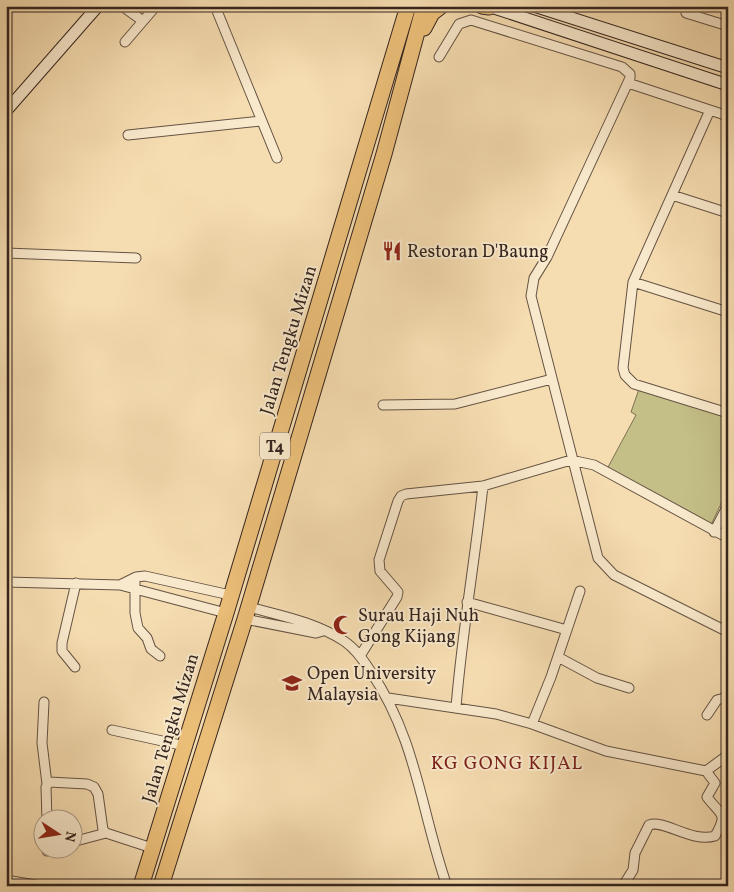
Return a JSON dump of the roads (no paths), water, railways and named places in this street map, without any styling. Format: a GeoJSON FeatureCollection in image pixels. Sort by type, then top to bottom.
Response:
{"type":"FeatureCollection","features":[{"type":"Feature","properties":{"kind":"highway"},"geometry":{"type":"LineString","coordinates":[[394,53],[400,6]]}},
{"type":"Feature","properties":{"kind":"highway","name":"Jalan Tengku Mizan"},"geometry":{"type":"LineString","coordinates":[[141,886],[226,613],[408,6]]}},
{"type":"Feature","properties":{"kind":"highway","name":"T4"},"geometry":{"type":"LineString","coordinates":[[161,886],[247,613],[384,154],[424,6]]}},
{"type":"Feature","properties":{"kind":"highway"},"geometry":{"type":"LineString","coordinates":[[409,58],[432,13],[442,6]]}},
{"type":"Feature","properties":{"kind":"highway"},"geometry":{"type":"LineString","coordinates":[[482,6],[488,6]]}},
{"type":"Feature","properties":{"kind":"main road"},"geometry":{"type":"LineString","coordinates":[[488,6],[728,85]]}},
{"type":"Feature","properties":{"kind":"main road"},"geometry":{"type":"LineString","coordinates":[[534,6],[728,68]]}},
{"type":"Feature","properties":{"kind":"main road"},"geometry":{"type":"LineString","coordinates":[[6,110],[94,8]]}},
{"type":"Feature","properties":{"kind":"street"},"geometry":{"type":"LineString","coordinates":[[122,6],[143,21]]}},
{"type":"Feature","properties":{"kind":"street"},"geometry":{"type":"LineString","coordinates":[[125,42],[156,6]]}},
{"type":"Feature","properties":{"kind":"street"},"geometry":{"type":"LineString","coordinates":[[215,6],[277,158]]}},
{"type":"Feature","properties":{"kind":"street"},"geometry":{"type":"LineString","coordinates":[[686,13],[728,26]]}},
{"type":"Feature","properties":{"kind":"street"},"geometry":{"type":"LineString","coordinates":[[439,57],[459,24],[464,21],[478,21],[622,67],[630,74],[628,83],[531,287],[531,296],[594,552],[601,564],[614,575],[728,632]]}},
{"type":"Feature","properties":{"kind":"street"},"geometry":{"type":"LineString","coordinates":[[628,83],[728,116]]}},
{"type":"Feature","properties":{"kind":"street"},"geometry":{"type":"LineString","coordinates":[[710,110],[633,282],[623,368],[628,379],[634,384],[728,413]]}},
{"type":"Feature","properties":{"kind":"street"},"geometry":{"type":"LineString","coordinates":[[128,135],[262,121]]}},
{"type":"Feature","properties":{"kind":"street"},"geometry":{"type":"LineString","coordinates":[[672,195],[728,213]]}},
{"type":"Feature","properties":{"kind":"street"},"geometry":{"type":"LineString","coordinates":[[6,253],[136,258]]}},
{"type":"Feature","properties":{"kind":"street"},"geometry":{"type":"LineString","coordinates":[[633,282],[728,312]]}},
{"type":"Feature","properties":{"kind":"street"},"geometry":{"type":"LineString","coordinates":[[383,405],[455,404],[552,379]]}},
{"type":"Feature","properties":{"kind":"street"},"geometry":{"type":"LineString","coordinates":[[360,656],[397,597],[398,592],[380,571],[379,560],[400,496],[483,486],[571,460],[594,465],[728,538]]}},
{"type":"Feature","properties":{"kind":"street"},"geometry":{"type":"LineString","coordinates":[[456,707],[460,651],[483,486]]}},
{"type":"Feature","properties":{"kind":"street"},"geometry":{"type":"LineString","coordinates":[[714,532],[728,505]]}},
{"type":"Feature","properties":{"kind":"street"},"geometry":{"type":"LineString","coordinates":[[120,585],[136,577],[145,576],[230,595]]}},
{"type":"Feature","properties":{"kind":"street"},"geometry":{"type":"LineString","coordinates":[[136,577],[134,587],[135,613],[138,628],[147,638],[151,649],[160,656]]}},
{"type":"Feature","properties":{"kind":"street"},"geometry":{"type":"LineString","coordinates":[[6,582],[120,585],[134,587],[226,613]]}},
{"type":"Feature","properties":{"kind":"street"},"geometry":{"type":"LineString","coordinates":[[75,667],[65,658],[62,651],[62,643],[76,583]]}},
{"type":"Feature","properties":{"kind":"street"},"geometry":{"type":"LineString","coordinates":[[532,724],[558,657],[580,591]]}},
{"type":"Feature","properties":{"kind":"street"},"geometry":{"type":"LineString","coordinates":[[467,602],[567,630]]}},
{"type":"Feature","properties":{"kind":"street"},"geometry":{"type":"LineString","coordinates":[[247,613],[308,622],[346,642],[360,656],[388,698],[415,768],[447,886]]}},
{"type":"Feature","properties":{"kind":"street"},"geometry":{"type":"LineString","coordinates":[[558,657],[597,678],[629,688]]}},
{"type":"Feature","properties":{"kind":"street"},"geometry":{"type":"LineString","coordinates":[[707,715],[717,700],[728,697]]}},
{"type":"Feature","properties":{"kind":"street"},"geometry":{"type":"LineString","coordinates":[[388,698],[456,707],[532,724],[606,751],[706,771],[715,783],[708,792],[708,798],[722,812],[723,820],[715,836],[706,839],[656,823],[649,825],[635,853],[633,870],[623,886]]}},
{"type":"Feature","properties":{"kind":"street"},"geometry":{"type":"LineString","coordinates":[[44,702],[42,744],[47,784],[47,810]]}},
{"type":"Feature","properties":{"kind":"street"},"geometry":{"type":"LineString","coordinates":[[112,730],[185,746]]}},
{"type":"Feature","properties":{"kind":"street"},"geometry":{"type":"LineString","coordinates":[[706,771],[728,755]]}},
{"type":"Feature","properties":{"kind":"street"},"geometry":{"type":"LineString","coordinates":[[47,784],[52,781],[92,785],[98,794],[103,830],[106,833]]}},
{"type":"Feature","properties":{"kind":"street"},"geometry":{"type":"LineString","coordinates":[[82,839],[106,833],[152,848]]}},
{"type":"Feature","properties":{"kind":"street"},"geometry":{"type":"LineString","coordinates":[[6,880],[41,886]]}},
{"type":"Feature","properties":{"kind":"place","name":"Restoran D'Baung"},"geometry":{"type":"Point","coordinates":[392,251]}},
{"type":"Feature","properties":{"kind":"place","name":"Surau Haji Nuh Gong Kijang"},"geometry":{"type":"Point","coordinates":[343,625]}},
{"type":"Feature","properties":{"kind":"place","name":"Open University Malaysia"},"geometry":{"type":"Point","coordinates":[292,683]}},
{"type":"Feature","properties":{"kind":"district","name":"KG GONG KIJAL"},"geometry":{"type":"Point","coordinates":[507,762]}}]}
